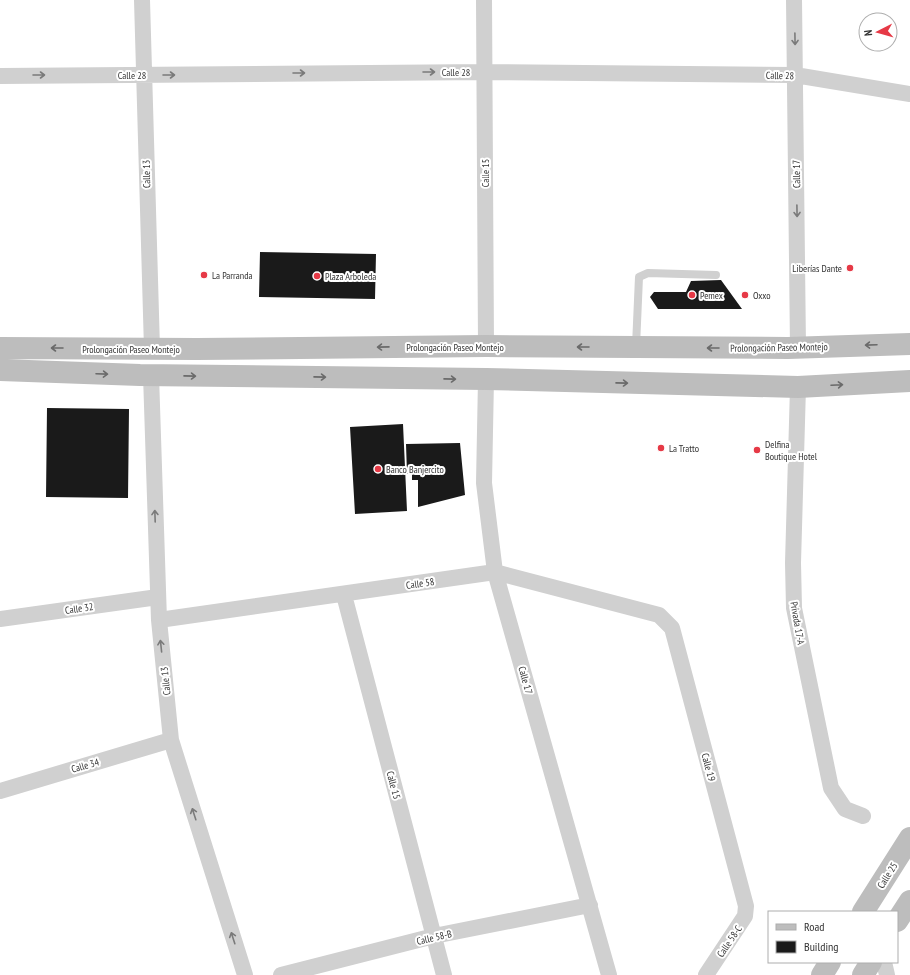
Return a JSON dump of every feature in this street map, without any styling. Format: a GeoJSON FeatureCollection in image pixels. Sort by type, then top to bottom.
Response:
{"type":"FeatureCollection","features":[{"type":"Feature","properties":{"kind":"main road","name":"Prolongación Paseo Montejo"},"geometry":{"type":"LineString","coordinates":[[0,348],[152,349],[486,346],[798,348],[910,344]]}},
{"type":"Feature","properties":{"kind":"main road"},"geometry":{"type":"LineString","coordinates":[[0,370],[151,375],[486,379],[798,387],[910,381]]}},
{"type":"Feature","properties":{"kind":"main road"},"geometry":{"type":"LineString","coordinates":[[0,380],[63,372]]}},
{"type":"Feature","properties":{"kind":"main road","name":"Calle 25"},"geometry":{"type":"LineString","coordinates":[[864,911],[910,838]]}},
{"type":"Feature","properties":{"kind":"main road"},"geometry":{"type":"LineString","coordinates":[[898,919],[910,901]]}},
{"type":"Feature","properties":{"kind":"main road"},"geometry":{"type":"LineString","coordinates":[[822,975],[829,963]]}},
{"type":"Feature","properties":{"kind":"main road"},"geometry":{"type":"LineString","coordinates":[[863,975],[870,963]]}},
{"type":"Feature","properties":{"kind":"street","name":"Calle 13"},"geometry":{"type":"LineString","coordinates":[[142,0],[152,349]]}},
{"type":"Feature","properties":{"kind":"street","name":"Calle 15"},"geometry":{"type":"LineString","coordinates":[[484,0],[486,346]]}},
{"type":"Feature","properties":{"kind":"street","name":"Calle 17"},"geometry":{"type":"LineString","coordinates":[[794,0],[798,348]]}},
{"type":"Feature","properties":{"kind":"street","name":"Calle 28"},"geometry":{"type":"LineString","coordinates":[[0,76],[485,72],[796,75],[910,94]]}},
{"type":"Feature","properties":{"kind":"street","name":"Calle 13"},"geometry":{"type":"LineString","coordinates":[[151,375],[159,620],[171,740],[245,975]]}},
{"type":"Feature","properties":{"kind":"street","name":"Calle 17"},"geometry":{"type":"LineString","coordinates":[[486,379],[484,483],[494,572],[609,975]]}},
{"type":"Feature","properties":{"kind":"street","name":"Privada 17-A"},"geometry":{"type":"LineString","coordinates":[[798,387],[793,563],[794,608],[831,788],[845,809],[863,816]]}},
{"type":"Feature","properties":{"kind":"street","name":"Calle 58"},"geometry":{"type":"LineString","coordinates":[[159,620],[494,572],[659,615],[672,628]]}},
{"type":"Feature","properties":{"kind":"street","name":"Calle 15"},"geometry":{"type":"LineString","coordinates":[[344,594],[444,975]]}},
{"type":"Feature","properties":{"kind":"street","name":"Calle 32"},"geometry":{"type":"LineString","coordinates":[[0,619],[158,597]]}},
{"type":"Feature","properties":{"kind":"street","name":"Calle 19"},"geometry":{"type":"LineString","coordinates":[[672,628],[746,906]]}},
{"type":"Feature","properties":{"kind":"street","name":"Calle 34"},"geometry":{"type":"LineString","coordinates":[[0,791],[171,740]]}},
{"type":"Feature","properties":{"kind":"street","name":"Calle 58-B"},"geometry":{"type":"LineString","coordinates":[[281,975],[434,936],[590,905]]}},
{"type":"Feature","properties":{"kind":"street","name":"Calle 58-C"},"geometry":{"type":"LineString","coordinates":[[706,975],[745,916],[746,906]]}},
{"type":"Feature","properties":{"kind":"street"},"geometry":{"type":"LineString","coordinates":[[884,963],[887,975]]}},
{"type":"Feature","properties":{"kind":"lane"},"geometry":{"type":"LineString","coordinates":[[636,347],[639,277],[648,273],[716,275]]}},
{"type":"Feature","properties":{"kind":"building","name":"Plaza Arboleda"},"geometry":{"type":"Polygon","coordinates":[[[260,252],[376,254],[375,299],[259,297],[260,252]]]}},
{"type":"Feature","properties":{"kind":"building","name":"Pemex"},"geometry":{"type":"Polygon","coordinates":[[[721,280],[742,309],[658,309],[650,297],[654,292],[686,292],[691,281],[721,280]]]}},
{"type":"Feature","properties":{"kind":"building"},"geometry":{"type":"Polygon","coordinates":[[[47,408],[129,409],[128,498],[46,497],[47,408]]]}},
{"type":"Feature","properties":{"kind":"building","name":"Banco Banjercito"},"geometry":{"type":"Polygon","coordinates":[[[403,424],[407,511],[355,514],[350,427],[403,424]]]}},
{"type":"Feature","properties":{"kind":"building"},"geometry":{"type":"Polygon","coordinates":[[[460,443],[465,495],[418,507],[418,480],[412,480],[412,473],[407,474],[406,444],[460,443]]]}},
{"type":"Feature","properties":{"kind":"place","name":"Liberías Dante"},"geometry":{"type":"Point","coordinates":[850,268]}},
{"type":"Feature","properties":{"kind":"place","name":"La Parranda"},"geometry":{"type":"Point","coordinates":[204,275]}},
{"type":"Feature","properties":{"kind":"place","name":"Plaza Arboleda"},"geometry":{"type":"Point","coordinates":[317,276]}},
{"type":"Feature","properties":{"kind":"place","name":"Pemex"},"geometry":{"type":"Point","coordinates":[692,295]}},
{"type":"Feature","properties":{"kind":"place","name":"Oxxo"},"geometry":{"type":"Point","coordinates":[745,295]}},
{"type":"Feature","properties":{"kind":"place","name":"La Tratto"},"geometry":{"type":"Point","coordinates":[661,448]}},
{"type":"Feature","properties":{"kind":"place","name":"Delfina Boutique Hotel"},"geometry":{"type":"Point","coordinates":[757,450]}},
{"type":"Feature","properties":{"kind":"place","name":"Banco Banjercito"},"geometry":{"type":"Point","coordinates":[378,469]}}]}
